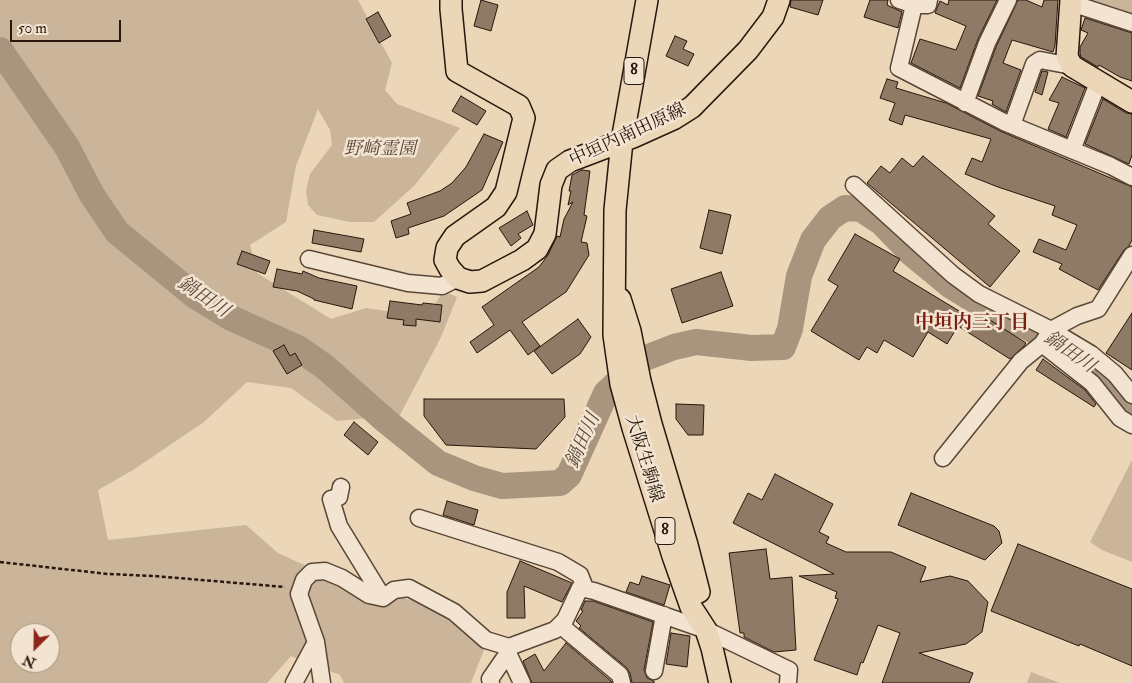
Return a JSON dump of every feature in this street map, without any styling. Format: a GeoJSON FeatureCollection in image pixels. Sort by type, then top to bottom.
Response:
{"type":"FeatureCollection","features":[{"type":"Feature","properties":{"kind":"main road"},"geometry":{"type":"LineString","coordinates":[[452,0],[451,9],[457,71],[519,106],[524,118],[506,192],[496,207],[455,236],[446,248],[445,260],[458,278]]}},
{"type":"Feature","properties":{"kind":"main road","name":"大阪生駒線"},"geometry":{"type":"LineString","coordinates":[[647,0],[622,141],[615,210],[614,279],[622,333],[621,384],[642,426],[673,556],[691,607],[706,630],[720,683]]}},
{"type":"Feature","properties":{"kind":"main road","name":"中垣内南田原線"},"geometry":{"type":"LineString","coordinates":[[458,278],[470,282],[482,281],[522,260],[537,249],[545,234],[552,186],[557,170],[570,161],[673,119],[692,107],[748,50],[773,17],[779,0]]}},
{"type":"Feature","properties":{"kind":"main road"},"geometry":{"type":"LineString","coordinates":[[1071,2],[1067,57],[1072,66],[1132,102]]}},
{"type":"Feature","properties":{"kind":"street"},"geometry":{"type":"LineString","coordinates":[[965,103],[987,43],[1008,0]]}},
{"type":"Feature","properties":{"kind":"street"},"geometry":{"type":"LineString","coordinates":[[914,2],[899,68],[965,103],[1012,125],[1131,172]]}},
{"type":"Feature","properties":{"kind":"street"},"geometry":{"type":"LineString","coordinates":[[1071,2],[1132,23]]}},
{"type":"Feature","properties":{"kind":"street"},"geometry":{"type":"LineString","coordinates":[[1012,125],[1034,64],[1040,60],[1072,66]]}},
{"type":"Feature","properties":{"kind":"street"},"geometry":{"type":"LineString","coordinates":[[1072,150],[1098,83]]}},
{"type":"Feature","properties":{"kind":"street"},"geometry":{"type":"LineString","coordinates":[[854,185],[953,275],[979,294],[1051,330],[1091,354],[1115,374],[1132,395]]}},
{"type":"Feature","properties":{"kind":"street"},"geometry":{"type":"LineString","coordinates":[[943,458],[1021,361],[1042,344],[1051,330],[1077,316],[1098,309],[1132,254]]}},
{"type":"Feature","properties":{"kind":"street"},"geometry":{"type":"LineString","coordinates":[[308,259],[408,283],[442,286],[458,278]]}},
{"type":"Feature","properties":{"kind":"street"},"geometry":{"type":"LineString","coordinates":[[1042,344],[1092,383],[1120,418],[1132,425]]}},
{"type":"Feature","properties":{"kind":"street"},"geometry":{"type":"LineString","coordinates":[[341,488],[339,497],[331,499],[339,526],[383,598]]}},
{"type":"Feature","properties":{"kind":"street"},"geometry":{"type":"LineString","coordinates":[[419,518],[558,562],[580,575],[585,588]]}},
{"type":"Feature","properties":{"kind":"street"},"geometry":{"type":"LineString","coordinates":[[322,683],[316,642],[299,594],[304,580],[312,572],[325,571],[342,578],[369,595],[383,598],[394,590],[409,588],[454,612],[486,640],[509,650],[522,683]]}},
{"type":"Feature","properties":{"kind":"street"},"geometry":{"type":"LineString","coordinates":[[490,683],[490,679],[509,650],[555,630],[565,620],[580,588],[585,588],[706,630],[789,670],[788,683]]}},
{"type":"Feature","properties":{"kind":"street"},"geometry":{"type":"LineString","coordinates":[[654,671],[664,615]]}},
{"type":"Feature","properties":{"kind":"street"},"geometry":{"type":"LineString","coordinates":[[560,625],[620,675],[622,683]]}},
{"type":"Feature","properties":{"kind":"street"},"geometry":{"type":"LineString","coordinates":[[294,683],[316,642]]}},
{"type":"Feature","properties":{"kind":"path"},"geometry":{"type":"LineString","coordinates":[[0,562],[108,574],[287,587],[299,594]]}},
{"type":"Feature","properties":{"kind":"green space","name":"野崎霊園"},"geometry":{"type":"Polygon","coordinates":[[[0,0],[358,0],[392,63],[385,90],[397,104],[460,128],[415,185],[374,222],[350,222],[317,215],[308,205],[306,190],[310,174],[332,145],[330,130],[318,109],[296,166],[286,222],[250,245],[257,273],[331,319],[366,308],[428,317],[443,291],[457,297],[441,337],[400,415],[337,421],[291,388],[247,382],[204,422],[133,470],[98,490],[108,540],[246,525],[278,553],[337,580],[429,605],[485,647],[471,683],[344,683],[340,675],[291,656],[267,683],[0,683],[0,0]]]}},
{"type":"Feature","properties":{"kind":"green space"},"geometry":{"type":"Polygon","coordinates":[[[1092,0],[1132,0],[1132,17],[1092,0]]]}},
{"type":"Feature","properties":{"kind":"green space"},"geometry":{"type":"Polygon","coordinates":[[[1132,460],[1132,562],[1102,550],[1090,542],[1132,460]]]}},
{"type":"Feature","properties":{"kind":"green space"},"geometry":{"type":"Polygon","coordinates":[[[1031,672],[1060,683],[1027,683],[1031,672]]]}},
{"type":"Feature","properties":{"kind":"building"},"geometry":{"type":"Polygon","coordinates":[[[481,0],[498,5],[491,31],[474,26],[481,0]]]}},
{"type":"Feature","properties":{"kind":"building"},"geometry":{"type":"Polygon","coordinates":[[[791,0],[823,0],[818,15],[790,7],[791,0]]]}},
{"type":"Feature","properties":{"kind":"building"},"geometry":{"type":"Polygon","coordinates":[[[870,0],[888,0],[887,5],[902,12],[898,28],[864,17],[870,0]]]}},
{"type":"Feature","properties":{"kind":"building"},"geometry":{"type":"Polygon","coordinates":[[[949,0],[997,0],[978,39],[960,88],[911,63],[920,39],[956,50],[966,26],[935,13],[940,1],[948,5],[949,0]]]}},
{"type":"Feature","properties":{"kind":"building"},"geometry":{"type":"Polygon","coordinates":[[[1018,0],[1026,0],[1042,7],[1044,0],[1058,0],[1055,45],[1053,52],[1012,40],[1003,63],[1021,70],[1006,112],[992,104],[993,101],[978,96],[996,47],[1018,0]]]}},
{"type":"Feature","properties":{"kind":"building"},"geometry":{"type":"Polygon","coordinates":[[[378,12],[391,36],[379,43],[366,19],[378,12]]]}},
{"type":"Feature","properties":{"kind":"building"},"geometry":{"type":"Polygon","coordinates":[[[1085,18],[1132,33],[1132,81],[1120,77],[1099,65],[1098,67],[1081,57],[1080,47],[1088,33],[1081,30],[1085,18]]]}},
{"type":"Feature","properties":{"kind":"building"},"geometry":{"type":"Polygon","coordinates":[[[675,36],[687,41],[683,49],[694,54],[688,66],[666,56],[675,36]]]}},
{"type":"Feature","properties":{"kind":"building"},"geometry":{"type":"Polygon","coordinates":[[[1042,71],[1048,72],[1042,95],[1035,92],[1042,71]]]}},
{"type":"Feature","properties":{"kind":"building"},"geometry":{"type":"Polygon","coordinates":[[[1062,77],[1085,88],[1066,137],[1048,129],[1059,103],[1049,100],[1062,77]]]}},
{"type":"Feature","properties":{"kind":"building"},"geometry":{"type":"Polygon","coordinates":[[[887,79],[898,82],[896,88],[946,103],[1000,131],[1132,187],[1132,240],[1098,290],[1059,269],[1062,264],[1033,252],[1039,239],[1066,250],[1077,225],[1052,215],[1055,206],[965,174],[972,158],[982,162],[991,139],[905,115],[902,125],[889,120],[895,103],[880,98],[887,79]]]}},
{"type":"Feature","properties":{"kind":"building"},"geometry":{"type":"Polygon","coordinates":[[[461,96],[486,111],[477,125],[452,111],[461,96]]]}},
{"type":"Feature","properties":{"kind":"building"},"geometry":{"type":"Polygon","coordinates":[[[1103,99],[1126,113],[1132,114],[1132,155],[1129,164],[1085,144],[1103,99]]]}},
{"type":"Feature","properties":{"kind":"building"},"geometry":{"type":"Polygon","coordinates":[[[484,134],[503,142],[482,190],[444,216],[408,228],[409,234],[396,238],[391,221],[411,214],[407,203],[440,191],[452,183],[466,167],[484,134]]]}},
{"type":"Feature","properties":{"kind":"building"},"geometry":{"type":"Polygon","coordinates":[[[923,156],[995,216],[988,224],[1020,251],[990,287],[867,183],[881,166],[890,173],[902,158],[913,167],[923,156]]]}},
{"type":"Feature","properties":{"kind":"building"},"geometry":{"type":"Polygon","coordinates":[[[582,170],[590,171],[584,215],[587,216],[581,242],[587,243],[589,255],[566,292],[522,322],[540,346],[528,355],[510,330],[477,353],[470,342],[494,325],[482,307],[539,267],[548,255],[557,236],[560,237],[564,219],[573,202],[568,205],[572,175],[582,170]]]}},
{"type":"Feature","properties":{"kind":"building"},"geometry":{"type":"Polygon","coordinates":[[[709,210],[731,215],[722,254],[700,248],[709,210]]]}},
{"type":"Feature","properties":{"kind":"building"},"geometry":{"type":"Polygon","coordinates":[[[527,211],[533,225],[518,234],[521,238],[511,246],[499,228],[527,211]]]}},
{"type":"Feature","properties":{"kind":"building"},"geometry":{"type":"Polygon","coordinates":[[[314,230],[364,239],[361,252],[312,243],[314,230]]]}},
{"type":"Feature","properties":{"kind":"building"},"geometry":{"type":"Polygon","coordinates":[[[855,234],[900,259],[893,271],[974,320],[979,313],[1026,343],[1010,359],[958,326],[947,344],[928,332],[913,357],[884,340],[877,353],[867,347],[859,360],[811,331],[838,286],[828,280],[855,234]]]}},
{"type":"Feature","properties":{"kind":"building"},"geometry":{"type":"Polygon","coordinates":[[[242,251],[270,261],[265,274],[237,264],[242,251]]]}},
{"type":"Feature","properties":{"kind":"building"},"geometry":{"type":"Polygon","coordinates":[[[277,269],[302,274],[303,271],[319,278],[357,286],[352,309],[314,300],[297,291],[273,287],[277,269]]]}},
{"type":"Feature","properties":{"kind":"building"},"geometry":{"type":"Polygon","coordinates":[[[721,272],[733,306],[682,323],[671,289],[721,272]]]}},
{"type":"Feature","properties":{"kind":"building"},"geometry":{"type":"Polygon","coordinates":[[[390,301],[422,305],[423,303],[442,305],[440,322],[416,319],[416,326],[403,325],[404,320],[387,318],[390,301]]]}},
{"type":"Feature","properties":{"kind":"building"},"geometry":{"type":"Polygon","coordinates":[[[1132,313],[1132,370],[1106,353],[1132,313]]]}},
{"type":"Feature","properties":{"kind":"building"},"geometry":{"type":"Polygon","coordinates":[[[578,319],[591,337],[580,354],[552,374],[534,351],[578,319]]]}},
{"type":"Feature","properties":{"kind":"building"},"geometry":{"type":"Polygon","coordinates":[[[284,345],[290,356],[295,353],[302,365],[287,374],[273,351],[284,345]]]}},
{"type":"Feature","properties":{"kind":"building"},"geometry":{"type":"Polygon","coordinates":[[[1043,359],[1085,390],[1096,404],[1094,407],[1036,370],[1043,359]]]}},
{"type":"Feature","properties":{"kind":"building"},"geometry":{"type":"Polygon","coordinates":[[[424,399],[564,399],[565,417],[536,449],[446,445],[424,416],[424,399]]]}},
{"type":"Feature","properties":{"kind":"building"},"geometry":{"type":"Polygon","coordinates":[[[676,404],[704,405],[703,435],[688,435],[676,419],[676,404]]]}},
{"type":"Feature","properties":{"kind":"building"},"geometry":{"type":"Polygon","coordinates":[[[354,422],[378,442],[368,455],[344,435],[354,422]]]}},
{"type":"Feature","properties":{"kind":"building"},"geometry":{"type":"Polygon","coordinates":[[[775,474],[833,504],[819,532],[829,537],[826,543],[846,552],[891,552],[926,567],[920,582],[950,576],[968,581],[988,602],[982,632],[966,644],[919,653],[973,673],[969,683],[882,683],[900,633],[878,625],[857,675],[814,660],[838,599],[835,598],[837,592],[799,576],[834,574],[733,523],[748,493],[762,500],[775,474]]]}},
{"type":"Feature","properties":{"kind":"building"},"geometry":{"type":"Polygon","coordinates":[[[911,493],[994,526],[999,531],[1002,543],[985,560],[898,525],[911,493]]]}},
{"type":"Feature","properties":{"kind":"building"},"geometry":{"type":"Polygon","coordinates":[[[447,501],[478,510],[474,525],[443,515],[447,501]]]}},
{"type":"Feature","properties":{"kind":"building"},"geometry":{"type":"Polygon","coordinates":[[[1018,544],[1132,589],[1132,666],[1080,644],[1079,646],[991,611],[1018,544]]]}},
{"type":"Feature","properties":{"kind":"building"},"geometry":{"type":"Polygon","coordinates":[[[766,549],[770,579],[792,577],[796,650],[774,652],[744,637],[744,633],[740,633],[729,553],[766,549]]]}},
{"type":"Feature","properties":{"kind":"building"},"geometry":{"type":"Polygon","coordinates":[[[520,561],[572,583],[562,602],[524,586],[525,618],[507,618],[507,592],[520,561]]]}},
{"type":"Feature","properties":{"kind":"building"},"geometry":{"type":"Polygon","coordinates":[[[642,576],[670,585],[664,605],[626,592],[630,582],[639,585],[642,576]]]}},
{"type":"Feature","properties":{"kind":"building"},"geometry":{"type":"Polygon","coordinates":[[[585,601],[593,601],[653,622],[644,670],[647,678],[654,681],[654,683],[632,683],[630,673],[626,667],[579,628],[581,626],[576,621],[583,611],[581,610],[585,601]]]}},
{"type":"Feature","properties":{"kind":"building"},"geometry":{"type":"Polygon","coordinates":[[[671,633],[690,636],[687,667],[666,664],[671,633]]]}},
{"type":"Feature","properties":{"kind":"building"},"geometry":{"type":"Polygon","coordinates":[[[566,643],[612,683],[532,683],[523,661],[535,654],[544,671],[566,643]]]}},
{"type":"Feature","properties":{"kind":"waterway","name":"鍋田川"},"geometry":{"type":"LineString","coordinates":[[0,50],[67,147],[92,195],[117,232],[195,296],[231,318],[298,348],[325,367],[386,421],[438,463],[474,478],[502,486],[560,483],[569,475],[606,393],[643,359],[674,347],[696,342],[752,348],[783,347],[790,329],[799,276],[813,240],[830,218],[845,208],[861,209],[882,223],[911,253],[951,286],[982,305],[1059,343],[1093,368],[1132,410]]}},
{"type":"Feature","properties":{"kind":"district","name":"中垣内三丁目"},"geometry":{"type":"Point","coordinates":[972,324]}}]}
